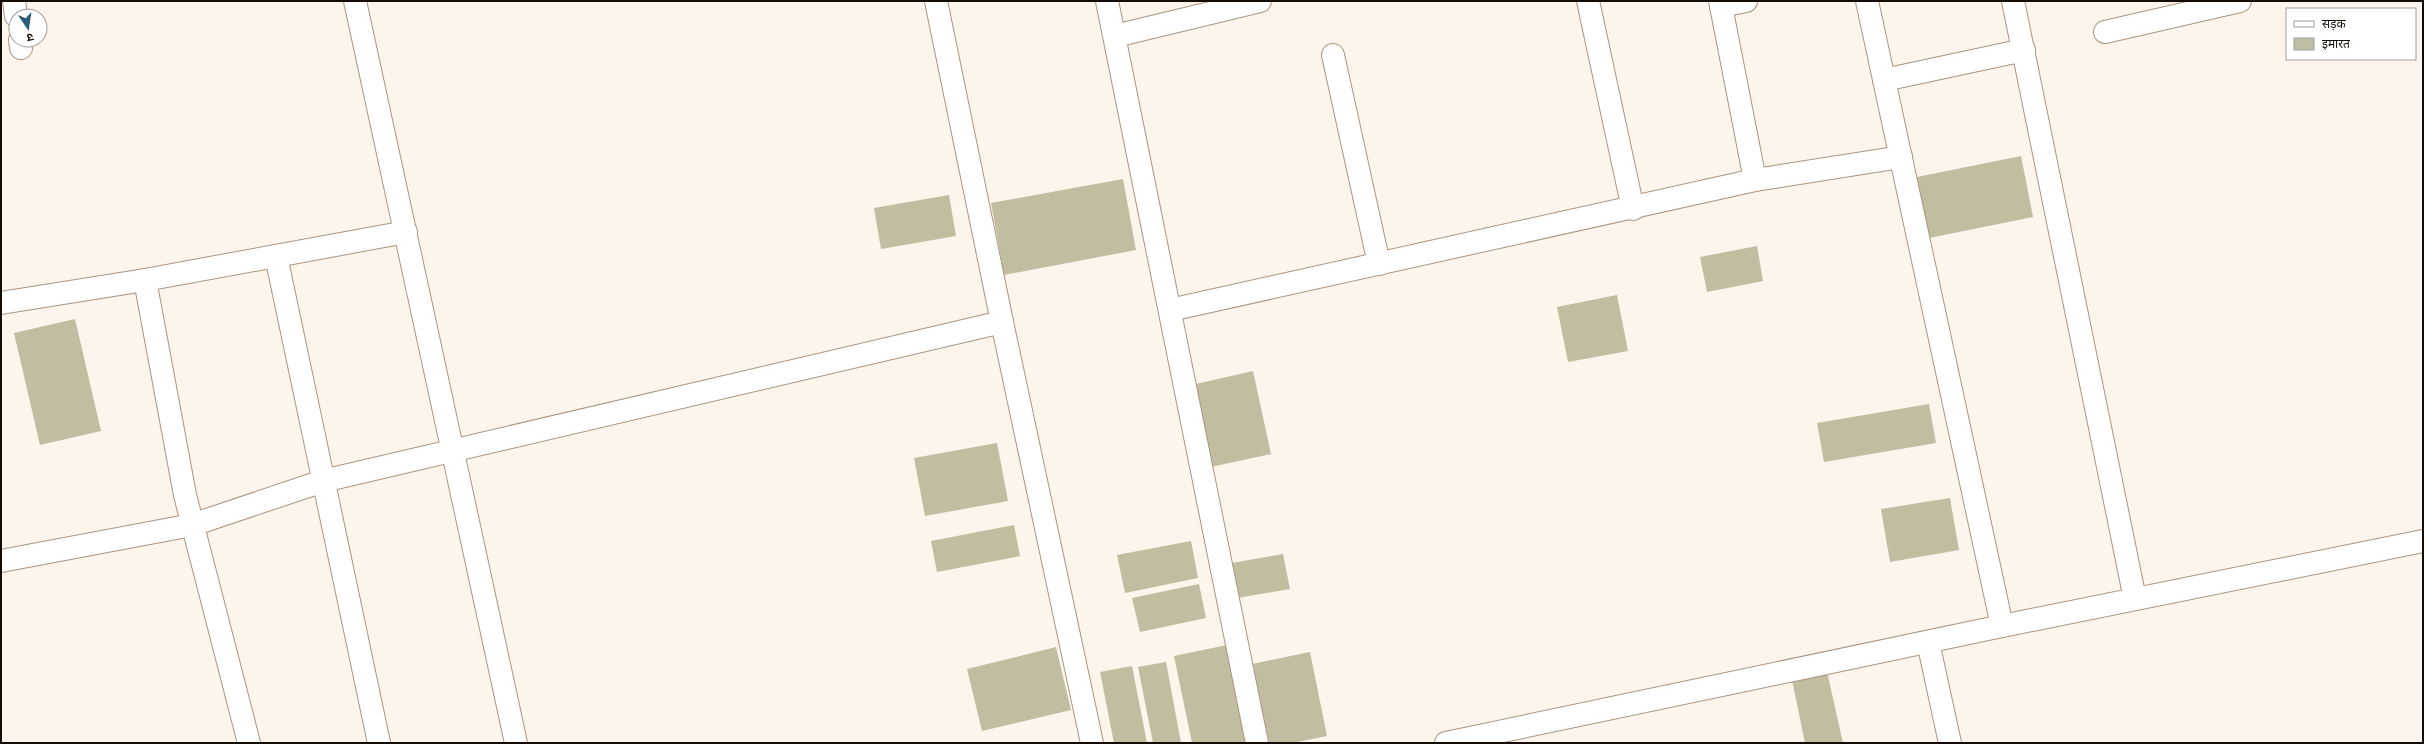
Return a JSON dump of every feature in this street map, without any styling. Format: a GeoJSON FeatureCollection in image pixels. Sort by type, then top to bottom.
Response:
{"type":"FeatureCollection","features":[{"type":"Feature","properties":{"kind":"street"},"geometry":{"type":"LineString","coordinates":[[355,1],[516,743]]}},
{"type":"Feature","properties":{"kind":"street"},"geometry":{"type":"LineString","coordinates":[[936,1],[1002,322],[1092,743]]}},
{"type":"Feature","properties":{"kind":"street"},"geometry":{"type":"LineString","coordinates":[[1107,1],[1257,743]]}},
{"type":"Feature","properties":{"kind":"street"},"geometry":{"type":"LineString","coordinates":[[1115,36],[1260,1]]}},
{"type":"Feature","properties":{"kind":"street"},"geometry":{"type":"LineString","coordinates":[[1588,1],[1633,209]]}},
{"type":"Feature","properties":{"kind":"street"},"geometry":{"type":"LineString","coordinates":[[1746,1],[1720,4],[1755,180]]}},
{"type":"Feature","properties":{"kind":"street"},"geometry":{"type":"LineString","coordinates":[[1868,1],[2002,626]]}},
{"type":"Feature","properties":{"kind":"street"},"geometry":{"type":"LineString","coordinates":[[2013,1],[2135,599]]}},
{"type":"Feature","properties":{"kind":"street"},"geometry":{"type":"LineString","coordinates":[[2105,32],[2240,1]]}},
{"type":"Feature","properties":{"kind":"street"},"geometry":{"type":"LineString","coordinates":[[1884,80],[2024,50]]}},
{"type":"Feature","properties":{"kind":"street"},"geometry":{"type":"LineString","coordinates":[[1332,56],[1379,264]]}},
{"type":"Feature","properties":{"kind":"street"},"geometry":{"type":"LineString","coordinates":[[1170,310],[1633,209],[1755,180],[1901,157]]}},
{"type":"Feature","properties":{"kind":"street"},"geometry":{"type":"LineString","coordinates":[[1,303],[145,280],[406,232]]}},
{"type":"Feature","properties":{"kind":"street"},"geometry":{"type":"LineString","coordinates":[[276,256],[379,743]]}},
{"type":"Feature","properties":{"kind":"street"},"geometry":{"type":"LineString","coordinates":[[145,280],[192,525],[250,743]]}},
{"type":"Feature","properties":{"kind":"street"},"geometry":{"type":"LineString","coordinates":[[1,561],[192,525],[323,481],[453,452],[1002,322]]}},
{"type":"Feature","properties":{"kind":"street"},"geometry":{"type":"LineString","coordinates":[[1446,743],[2002,626],[2423,541]]}},
{"type":"Feature","properties":{"kind":"street"},"geometry":{"type":"LineString","coordinates":[[1928,642],[1950,743]]}},
{"type":"Feature","properties":{"kind":"building"},"geometry":{"type":"Polygon","coordinates":[[[2021,156],[2033,217],[1929,238],[1917,177],[2021,156]]]}},
{"type":"Feature","properties":{"kind":"building"},"geometry":{"type":"Polygon","coordinates":[[[1123,179],[1136,250],[1004,275],[991,203],[1123,179]]]}},
{"type":"Feature","properties":{"kind":"building"},"geometry":{"type":"Polygon","coordinates":[[[949,195],[956,236],[881,249],[874,208],[949,195]]]}},
{"type":"Feature","properties":{"kind":"building"},"geometry":{"type":"Polygon","coordinates":[[[1757,246],[1763,281],[1707,292],[1700,257],[1757,246]]]}},
{"type":"Feature","properties":{"kind":"building"},"geometry":{"type":"Polygon","coordinates":[[[1617,295],[1628,351],[1568,362],[1557,307],[1617,295]]]}},
{"type":"Feature","properties":{"kind":"building"},"geometry":{"type":"Polygon","coordinates":[[[75,319],[101,431],[40,445],[14,333],[75,319]]]}},
{"type":"Feature","properties":{"kind":"building"},"geometry":{"type":"Polygon","coordinates":[[[1253,371],[1271,454],[1206,468],[1187,386],[1253,371]]]}},
{"type":"Feature","properties":{"kind":"building"},"geometry":{"type":"Polygon","coordinates":[[[1929,404],[1936,443],[1824,462],[1817,423],[1929,404]]]}},
{"type":"Feature","properties":{"kind":"building"},"geometry":{"type":"Polygon","coordinates":[[[997,443],[1008,501],[925,516],[914,458],[997,443]]]}},
{"type":"Feature","properties":{"kind":"building"},"geometry":{"type":"Polygon","coordinates":[[[1950,498],[1959,550],[1890,562],[1881,509],[1950,498]]]}},
{"type":"Feature","properties":{"kind":"building"},"geometry":{"type":"Polygon","coordinates":[[[1014,525],[1020,556],[937,572],[931,541],[1014,525]]]}},
{"type":"Feature","properties":{"kind":"building"},"geometry":{"type":"Polygon","coordinates":[[[1191,541],[1198,578],[1125,593],[1117,555],[1191,541]]]}},
{"type":"Feature","properties":{"kind":"building"},"geometry":{"type":"Polygon","coordinates":[[[1283,554],[1290,589],[1232,599],[1226,564],[1283,554]]]}},
{"type":"Feature","properties":{"kind":"building"},"geometry":{"type":"Polygon","coordinates":[[[1199,584],[1206,618],[1140,632],[1132,598],[1199,584]]]}},
{"type":"Feature","properties":{"kind":"building"},"geometry":{"type":"Polygon","coordinates":[[[1227,645],[1247,743],[1192,743],[1174,656],[1227,645]]]}},
{"type":"Feature","properties":{"kind":"building"},"geometry":{"type":"Polygon","coordinates":[[[1056,647],[1071,710],[982,731],[967,669],[1056,647]]]}},
{"type":"Feature","properties":{"kind":"building"},"geometry":{"type":"Polygon","coordinates":[[[1310,652],[1327,736],[1292,743],[1269,743],[1252,664],[1310,652]]]}},
{"type":"Feature","properties":{"kind":"building"},"geometry":{"type":"Polygon","coordinates":[[[1166,662],[1181,743],[1153,743],[1138,667],[1166,662]]]}},
{"type":"Feature","properties":{"kind":"building"},"geometry":{"type":"Polygon","coordinates":[[[1132,666],[1147,743],[1114,743],[1100,672],[1132,666]]]}},
{"type":"Feature","properties":{"kind":"building"},"geometry":{"type":"Polygon","coordinates":[[[1826,667],[1843,743],[1805,743],[1791,675],[1826,667]]]}}]}
